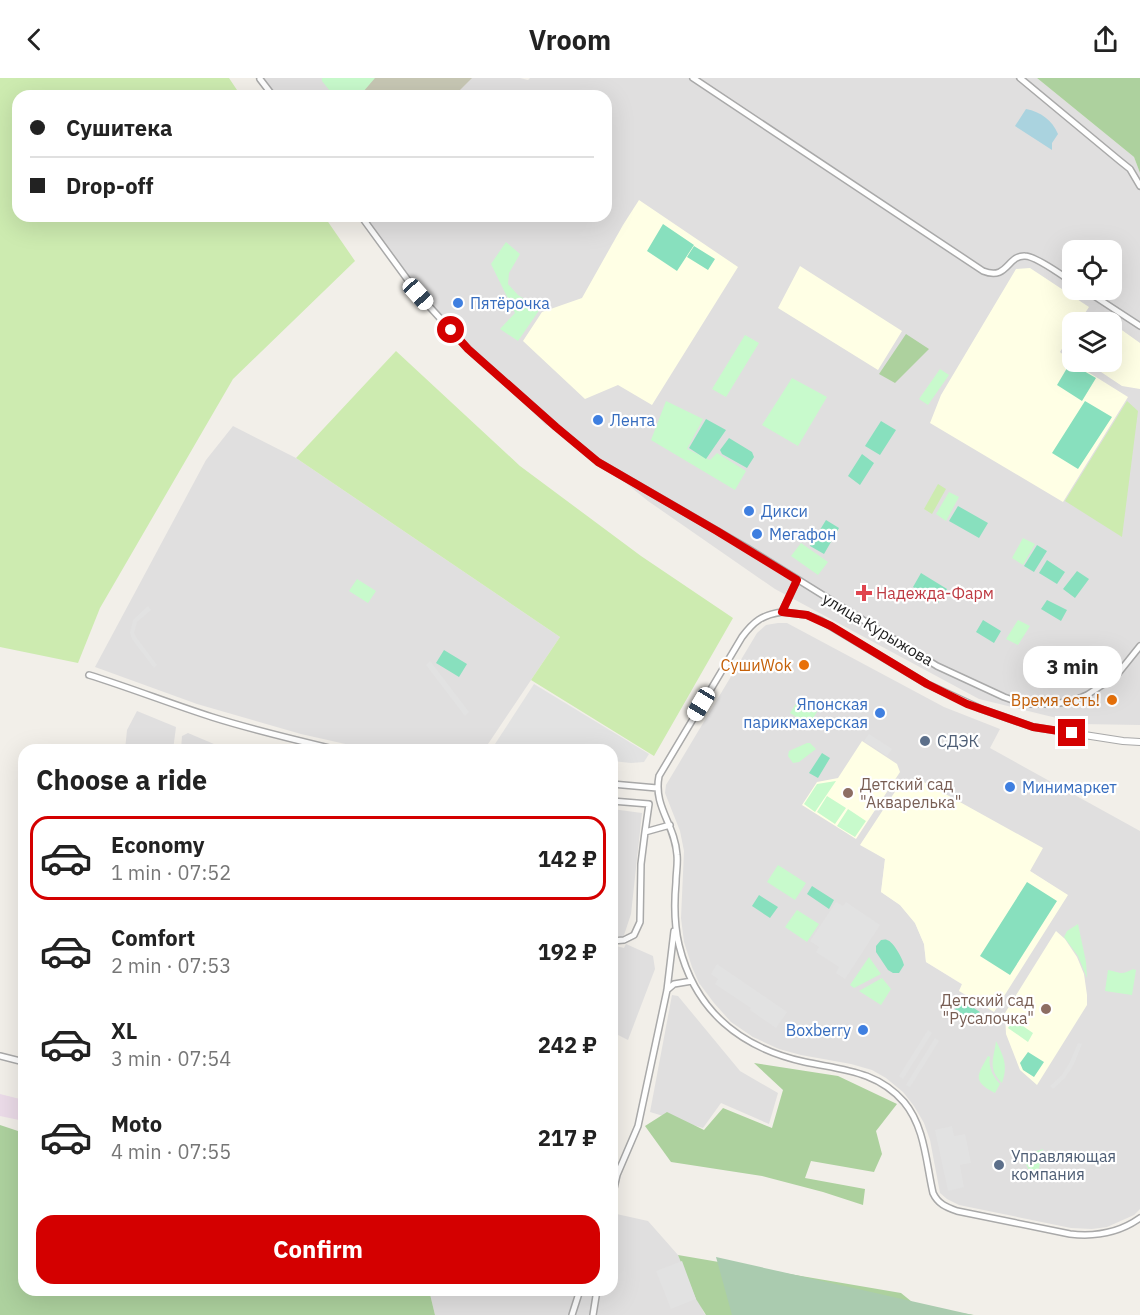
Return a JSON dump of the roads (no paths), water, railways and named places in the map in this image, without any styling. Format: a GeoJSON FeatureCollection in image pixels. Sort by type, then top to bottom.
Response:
{"type":"FeatureCollection","features":[{"type":"Feature","properties":{"kind":"street"},"geometry":{"type":"LineString","coordinates":[[693,78],[983,271],[998,274],[1017,258],[1026,256],[1062,276]]}},
{"type":"Feature","properties":{"kind":"street"},"geometry":{"type":"LineString","coordinates":[[1020,78],[1130,170],[1140,186]]}},
{"type":"Feature","properties":{"kind":"street","name":"улица Курыжова"},"geometry":{"type":"LineString","coordinates":[[365,222],[418,294],[468,349],[598,462],[717,531],[937,666],[1024,704],[1053,704],[1073,701],[1116,676],[1140,646]]}},
{"type":"Feature","properties":{"kind":"street"},"geometry":{"type":"LineString","coordinates":[[1100,300],[1140,326]]}},
{"type":"Feature","properties":{"kind":"street"},"geometry":{"type":"LineString","coordinates":[[782,612],[797,580]]}},
{"type":"Feature","properties":{"kind":"street"},"geometry":{"type":"LineString","coordinates":[[618,1172],[638,1126],[667,990],[675,927],[676,843],[658,798],[659,776],[742,637],[758,619],[768,614],[782,612],[801,614],[820,620],[927,684],[967,704],[1033,727],[1140,742]]}},
{"type":"Feature","properties":{"kind":"street"},"geometry":{"type":"LineString","coordinates":[[89,675],[212,717],[308,744]]}},
{"type":"Feature","properties":{"kind":"street"},"geometry":{"type":"LineString","coordinates":[[618,785],[657,788]]}},
{"type":"Feature","properties":{"kind":"street"},"geometry":{"type":"LineString","coordinates":[[618,801],[649,804],[641,864],[640,922],[634,935],[618,940]]}},
{"type":"Feature","properties":{"kind":"street"},"geometry":{"type":"LineString","coordinates":[[645,832],[670,825]]}},
{"type":"Feature","properties":{"kind":"street"},"geometry":{"type":"LineString","coordinates":[[675,927],[684,962],[692,981],[705,1003],[732,1031],[762,1049],[788,1058],[859,1073],[884,1084],[894,1092],[915,1120],[922,1137],[933,1193],[936,1199],[948,1208],[1087,1236],[1114,1231],[1140,1218]]}},
{"type":"Feature","properties":{"kind":"street"},"geometry":{"type":"LineString","coordinates":[[667,990],[674,984],[692,981]]}},
{"type":"Feature","properties":{"kind":"street"},"geometry":{"type":"LineString","coordinates":[[0,1056],[18,1060]]}},
{"type":"Feature","properties":{"kind":"street"},"geometry":{"type":"LineString","coordinates":[[572,1315],[578,1296]]}},
{"type":"Feature","properties":{"kind":"street"},"geometry":{"type":"LineString","coordinates":[[593,1315],[596,1296]]}},
{"type":"Feature","properties":{"kind":"water"},"geometry":{"type":"Polygon","coordinates":[[[1026,109],[1045,117],[1056,129],[1058,134],[1052,143],[1052,150],[1015,126],[1026,109]]]}},
{"type":"Feature","properties":{"kind":"place","name":"Пятёрочка"},"geometry":{"type":"Point","coordinates":[458,303]}},
{"type":"Feature","properties":{"kind":"place","name":"Лента"},"geometry":{"type":"Point","coordinates":[598,420]}},
{"type":"Feature","properties":{"kind":"place","name":"Дикси"},"geometry":{"type":"Point","coordinates":[749,511]}},
{"type":"Feature","properties":{"kind":"place","name":"Мегафон"},"geometry":{"type":"Point","coordinates":[757,534]}},
{"type":"Feature","properties":{"kind":"place","name":"Надежда-Фарм"},"geometry":{"type":"Point","coordinates":[864,593]}},
{"type":"Feature","properties":{"kind":"place","name":"СушиWok"},"geometry":{"type":"Point","coordinates":[804,665]}},
{"type":"Feature","properties":{"kind":"place","name":"Время есть!"},"geometry":{"type":"Point","coordinates":[1112,700]}},
{"type":"Feature","properties":{"kind":"place","name":"Японская парикмахерская"},"geometry":{"type":"Point","coordinates":[880,713]}},
{"type":"Feature","properties":{"kind":"place","name":"СДЭК"},"geometry":{"type":"Point","coordinates":[925,741]}},
{"type":"Feature","properties":{"kind":"place","name":"Минимаркет"},"geometry":{"type":"Point","coordinates":[1010,787]}},
{"type":"Feature","properties":{"kind":"place","name":"Детский сад \"Акварелька\""},"geometry":{"type":"Point","coordinates":[848,793]}},
{"type":"Feature","properties":{"kind":"place","name":"Детский сад \"Русалочка\""},"geometry":{"type":"Point","coordinates":[1046,1009]}},
{"type":"Feature","properties":{"kind":"place","name":"Boxberry"},"geometry":{"type":"Point","coordinates":[863,1030]}},
{"type":"Feature","properties":{"kind":"place","name":"Управляющая компания"},"geometry":{"type":"Point","coordinates":[999,1165]}}]}
